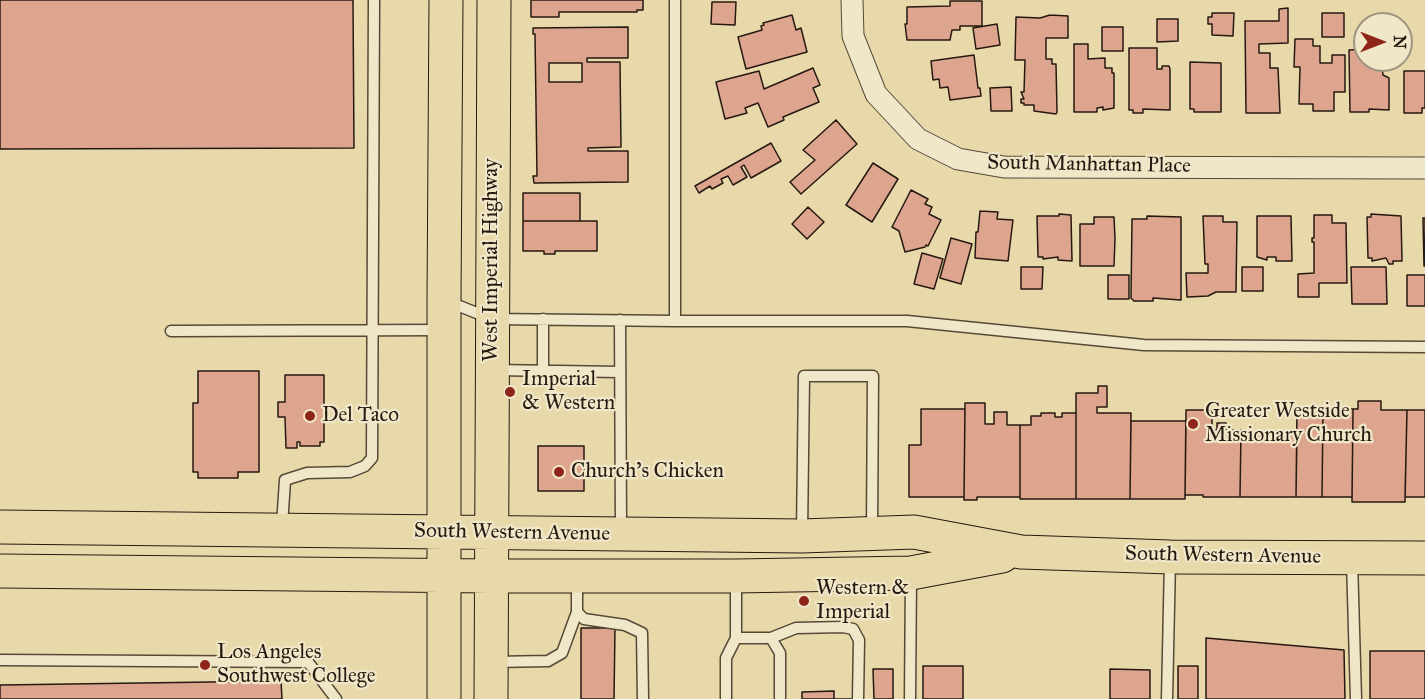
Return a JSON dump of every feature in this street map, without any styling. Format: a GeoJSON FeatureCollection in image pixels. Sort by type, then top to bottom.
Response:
{"type":"FeatureCollection","features":[{"type":"Feature","properties":{"kind":"main road"},"geometry":{"type":"LineString","coordinates":[[444,699],[446,0]]}},
{"type":"Feature","properties":{"kind":"main road","name":"West Imperial Highway"},"geometry":{"type":"LineString","coordinates":[[491,699],[494,0]]}},
{"type":"Feature","properties":{"kind":"main road","name":"South Western Avenue"},"geometry":{"type":"LineString","coordinates":[[0,527],[802,536],[914,532],[1021,552],[1170,557],[1425,558]]}},
{"type":"Feature","properties":{"kind":"main road","name":"South Western Avenue"},"geometry":{"type":"LineString","coordinates":[[0,571],[490,576],[911,573],[1021,552]]}},
{"type":"Feature","properties":{"kind":"street","name":"South Manhattan Place"},"geometry":{"type":"LineString","coordinates":[[852,0],[852,36],[876,94],[918,139],[958,159],[1004,167],[1425,168]]}},
{"type":"Feature","properties":{"kind":"lane"},"geometry":{"type":"LineString","coordinates":[[282,531],[285,480],[307,473],[350,472],[365,466],[372,458],[374,0]]}},
{"type":"Feature","properties":{"kind":"lane"},"geometry":{"type":"LineString","coordinates":[[675,0],[675,321]]}},
{"type":"Feature","properties":{"kind":"lane"},"geometry":{"type":"LineString","coordinates":[[171,331],[372,330],[444,314],[492,319],[907,321],[1144,345],[1425,347]]}},
{"type":"Feature","properties":{"kind":"lane"},"geometry":{"type":"LineString","coordinates":[[543,319],[543,371]]}},
{"type":"Feature","properties":{"kind":"lane"},"geometry":{"type":"LineString","coordinates":[[620,320],[621,535]]}},
{"type":"Feature","properties":{"kind":"lane"},"geometry":{"type":"LineString","coordinates":[[491,370],[620,372]]}},
{"type":"Feature","properties":{"kind":"lane"},"geometry":{"type":"LineString","coordinates":[[802,536],[804,376],[873,376],[872,534]]}},
{"type":"Feature","properties":{"kind":"lane"},"geometry":{"type":"LineString","coordinates":[[1167,699],[1170,557]]}},
{"type":"Feature","properties":{"kind":"lane"},"geometry":{"type":"LineString","coordinates":[[1352,558],[1356,699]]}},
{"type":"Feature","properties":{"kind":"lane"},"geometry":{"type":"LineString","coordinates":[[910,699],[911,573]]}},
{"type":"Feature","properties":{"kind":"lane"},"geometry":{"type":"LineString","coordinates":[[491,662],[548,661],[562,652],[577,612],[577,576]]}},
{"type":"Feature","properties":{"kind":"lane"},"geometry":{"type":"LineString","coordinates":[[726,699],[726,658],[736,638],[736,576]]}},
{"type":"Feature","properties":{"kind":"lane"},"geometry":{"type":"LineString","coordinates":[[577,612],[584,619],[625,625],[642,633],[643,699]]}},
{"type":"Feature","properties":{"kind":"lane"},"geometry":{"type":"LineString","coordinates":[[736,638],[771,638],[795,628],[843,627],[853,629],[859,640],[858,699]]}},
{"type":"Feature","properties":{"kind":"lane"},"geometry":{"type":"LineString","coordinates":[[771,638],[780,652],[780,699]]}},
{"type":"Feature","properties":{"kind":"lane"},"geometry":{"type":"LineString","coordinates":[[0,660],[308,662],[336,699]]}},
{"type":"Feature","properties":{"kind":"building"},"geometry":{"type":"Polygon","coordinates":[[[0,0],[353,0],[354,148],[0,149],[0,0]]]}},
{"type":"Feature","properties":{"kind":"building"},"geometry":{"type":"Polygon","coordinates":[[[531,0],[643,0],[643,10],[637,10],[637,12],[559,12],[559,17],[531,17],[531,0]]]}},
{"type":"Feature","properties":{"kind":"building"},"geometry":{"type":"Polygon","coordinates":[[[950,1],[982,1],[982,26],[960,26],[960,30],[952,30],[950,40],[907,40],[905,24],[907,24],[907,7],[950,6],[950,1]]]}},
{"type":"Feature","properties":{"kind":"building"},"geometry":{"type":"Polygon","coordinates":[[[712,2],[736,2],[735,25],[711,24],[712,2]]]}},
{"type":"Feature","properties":{"kind":"building"},"geometry":{"type":"Polygon","coordinates":[[[1288,8],[1288,43],[1259,44],[1259,53],[1270,53],[1270,68],[1278,68],[1280,113],[1246,113],[1245,21],[1279,21],[1279,9],[1288,8]]]}},
{"type":"Feature","properties":{"kind":"building"},"geometry":{"type":"Polygon","coordinates":[[[1212,13],[1234,13],[1233,36],[1212,35],[1212,24],[1208,24],[1208,17],[1212,17],[1212,13]]]}},
{"type":"Feature","properties":{"kind":"building"},"geometry":{"type":"Polygon","coordinates":[[[1322,13],[1344,13],[1344,37],[1322,37],[1322,13]]]}},
{"type":"Feature","properties":{"kind":"building"},"geometry":{"type":"Polygon","coordinates":[[[792,15],[796,30],[801,28],[807,52],[746,69],[738,37],[762,30],[763,23],[792,15]]]}},
{"type":"Feature","properties":{"kind":"building"},"geometry":{"type":"Polygon","coordinates":[[[1050,15],[1068,16],[1068,38],[1046,38],[1046,59],[1052,59],[1052,64],[1056,64],[1056,114],[1034,111],[1034,105],[1021,103],[1021,99],[1024,99],[1021,92],[1024,92],[1025,60],[1015,60],[1016,17],[1040,18],[1050,15]]]}},
{"type":"Feature","properties":{"kind":"building"},"geometry":{"type":"Polygon","coordinates":[[[1157,19],[1178,19],[1178,41],[1157,42],[1157,19]]]}},
{"type":"Feature","properties":{"kind":"building"},"geometry":{"type":"Polygon","coordinates":[[[997,24],[1000,45],[976,49],[973,28],[997,24]]]}},
{"type":"Feature","properties":{"kind":"building"},"geometry":{"type":"Polygon","coordinates":[[[628,27],[628,58],[587,58],[587,62],[620,62],[621,147],[588,148],[588,151],[628,151],[628,182],[534,183],[533,176],[537,176],[535,34],[533,34],[533,28],[628,27]],[[549,63],[549,82],[582,82],[582,63],[549,63]]]}},
{"type":"Feature","properties":{"kind":"building"},"geometry":{"type":"Polygon","coordinates":[[[1102,27],[1123,27],[1123,51],[1102,51],[1102,27]]]}},
{"type":"Feature","properties":{"kind":"building"},"geometry":{"type":"Polygon","coordinates":[[[1295,39],[1313,39],[1313,46],[1320,46],[1320,63],[1332,63],[1332,55],[1345,55],[1345,92],[1334,92],[1334,111],[1313,111],[1313,104],[1299,104],[1300,67],[1294,67],[1295,39]]]}},
{"type":"Feature","properties":{"kind":"building"},"geometry":{"type":"Polygon","coordinates":[[[1074,44],[1088,44],[1088,59],[1105,58],[1105,68],[1112,68],[1114,108],[1103,110],[1103,107],[1097,108],[1097,112],[1074,112],[1074,44]]]}},
{"type":"Feature","properties":{"kind":"building"},"geometry":{"type":"Polygon","coordinates":[[[1129,48],[1157,48],[1157,69],[1169,66],[1170,110],[1143,109],[1143,113],[1133,113],[1133,110],[1129,110],[1129,48]]]}},
{"type":"Feature","properties":{"kind":"building"},"geometry":{"type":"Polygon","coordinates":[[[1349,50],[1353,50],[1353,72],[1383,72],[1383,75],[1389,78],[1389,110],[1369,109],[1369,112],[1350,112],[1349,50]]]}},
{"type":"Feature","properties":{"kind":"building"},"geometry":{"type":"Polygon","coordinates":[[[974,55],[981,96],[950,100],[948,87],[940,88],[939,79],[933,80],[931,61],[974,55]]]}},
{"type":"Feature","properties":{"kind":"building"},"geometry":{"type":"Polygon","coordinates":[[[1190,62],[1221,63],[1221,112],[1194,112],[1194,109],[1190,109],[1190,62]]]}},
{"type":"Feature","properties":{"kind":"building"},"geometry":{"type":"Polygon","coordinates":[[[813,68],[820,85],[813,88],[819,102],[783,117],[784,120],[768,127],[758,103],[745,108],[747,113],[725,119],[716,82],[759,71],[764,89],[813,68]]]}},
{"type":"Feature","properties":{"kind":"building"},"geometry":{"type":"Polygon","coordinates":[[[1425,71],[1425,108],[1422,108],[1422,113],[1404,113],[1404,72],[1425,71]]]}},
{"type":"Feature","properties":{"kind":"building"},"geometry":{"type":"Polygon","coordinates":[[[1011,87],[1012,111],[991,111],[990,88],[1011,87]]]}},
{"type":"Feature","properties":{"kind":"building"},"geometry":{"type":"Polygon","coordinates":[[[836,120],[857,144],[801,194],[790,182],[815,160],[803,150],[836,120]]]}},
{"type":"Feature","properties":{"kind":"building"},"geometry":{"type":"Polygon","coordinates":[[[771,143],[781,161],[751,178],[744,165],[741,167],[747,177],[733,185],[728,176],[721,179],[723,183],[712,189],[710,186],[699,193],[695,186],[771,143]]]}},
{"type":"Feature","properties":{"kind":"building"},"geometry":{"type":"Polygon","coordinates":[[[873,163],[898,179],[872,222],[846,205],[873,163]]]}},
{"type":"Feature","properties":{"kind":"building"},"geometry":{"type":"Polygon","coordinates":[[[911,190],[928,199],[925,204],[932,207],[929,214],[941,220],[928,246],[905,252],[899,231],[892,227],[911,190]]]}},
{"type":"Feature","properties":{"kind":"building"},"geometry":{"type":"Polygon","coordinates":[[[523,193],[580,193],[580,221],[523,221],[523,193]]]}},
{"type":"Feature","properties":{"kind":"building"},"geometry":{"type":"Polygon","coordinates":[[[808,207],[824,222],[807,239],[792,224],[808,207]]]}},
{"type":"Feature","properties":{"kind":"building"},"geometry":{"type":"Polygon","coordinates":[[[980,211],[998,212],[997,219],[1013,220],[1008,261],[975,258],[980,211]]]}},
{"type":"Feature","properties":{"kind":"building"},"geometry":{"type":"Polygon","coordinates":[[[1059,214],[1071,215],[1072,261],[1058,260],[1058,257],[1043,259],[1043,257],[1038,257],[1037,216],[1059,216],[1059,214]]]}},
{"type":"Feature","properties":{"kind":"building"},"geometry":{"type":"Polygon","coordinates":[[[1371,214],[1401,216],[1402,261],[1393,261],[1393,264],[1389,264],[1386,258],[1372,261],[1372,258],[1368,258],[1367,217],[1371,217],[1371,214]]]}},
{"type":"Feature","properties":{"kind":"building"},"geometry":{"type":"Polygon","coordinates":[[[1314,215],[1332,215],[1332,223],[1346,223],[1347,283],[1319,283],[1319,297],[1298,297],[1298,274],[1314,273],[1312,238],[1314,238],[1314,215]]]}},
{"type":"Feature","properties":{"kind":"building"},"geometry":{"type":"Polygon","coordinates":[[[1147,216],[1181,217],[1181,300],[1153,298],[1153,301],[1134,301],[1131,298],[1132,219],[1147,219],[1147,216]]]}},
{"type":"Feature","properties":{"kind":"building"},"geometry":{"type":"Polygon","coordinates":[[[1203,216],[1223,216],[1223,222],[1237,222],[1236,292],[1216,292],[1208,296],[1187,297],[1186,273],[1208,273],[1208,264],[1205,264],[1203,216]]]}},
{"type":"Feature","properties":{"kind":"building"},"geometry":{"type":"Polygon","coordinates":[[[1257,216],[1291,216],[1292,261],[1276,261],[1276,257],[1267,257],[1267,260],[1257,257],[1257,216]]]}},
{"type":"Feature","properties":{"kind":"building"},"geometry":{"type":"Polygon","coordinates":[[[1094,217],[1114,217],[1114,266],[1080,266],[1080,224],[1094,224],[1094,217]]]}},
{"type":"Feature","properties":{"kind":"building"},"geometry":{"type":"Polygon","coordinates":[[[1423,218],[1425,218],[1425,266],[1424,266],[1423,218]]]}},
{"type":"Feature","properties":{"kind":"building"},"geometry":{"type":"Polygon","coordinates":[[[523,221],[597,221],[597,251],[555,251],[555,254],[544,254],[544,251],[523,251],[523,221]]]}},
{"type":"Feature","properties":{"kind":"building"},"geometry":{"type":"Polygon","coordinates":[[[951,238],[972,244],[961,284],[940,278],[951,238]]]}},
{"type":"Feature","properties":{"kind":"building"},"geometry":{"type":"Polygon","coordinates":[[[922,253],[943,259],[934,289],[914,284],[922,253]]]}},
{"type":"Feature","properties":{"kind":"building"},"geometry":{"type":"Polygon","coordinates":[[[1021,267],[1043,267],[1042,289],[1021,289],[1021,267]]]}},
{"type":"Feature","properties":{"kind":"building"},"geometry":{"type":"Polygon","coordinates":[[[1242,267],[1263,267],[1263,291],[1242,291],[1242,267]]]}},
{"type":"Feature","properties":{"kind":"building"},"geometry":{"type":"Polygon","coordinates":[[[1351,267],[1386,267],[1387,304],[1352,304],[1351,267]]]}},
{"type":"Feature","properties":{"kind":"building"},"geometry":{"type":"Polygon","coordinates":[[[1108,275],[1129,275],[1129,299],[1108,299],[1108,275]]]}},
{"type":"Feature","properties":{"kind":"building"},"geometry":{"type":"Polygon","coordinates":[[[1407,275],[1425,275],[1425,306],[1407,306],[1407,275]]]}},
{"type":"Feature","properties":{"kind":"building"},"geometry":{"type":"Polygon","coordinates":[[[198,371],[259,371],[259,472],[238,472],[238,478],[198,478],[198,472],[193,472],[193,403],[198,403],[198,371]]]}},
{"type":"Feature","properties":{"kind":"building"},"geometry":{"type":"Polygon","coordinates":[[[285,375],[324,375],[324,442],[320,442],[320,446],[300,446],[300,442],[297,442],[297,448],[286,448],[285,417],[278,417],[278,402],[285,402],[285,375]]]}},
{"type":"Feature","properties":{"kind":"building"},"geometry":{"type":"Polygon","coordinates":[[[1098,386],[1107,386],[1107,407],[1097,407],[1097,413],[1131,413],[1130,499],[1076,499],[1076,393],[1098,393],[1098,386]]]}},
{"type":"Feature","properties":{"kind":"building"},"geometry":{"type":"Polygon","coordinates":[[[1358,401],[1381,401],[1381,410],[1407,410],[1405,502],[1352,502],[1353,409],[1358,409],[1358,401]]]}},
{"type":"Feature","properties":{"kind":"building"},"geometry":{"type":"Polygon","coordinates":[[[965,403],[985,403],[985,424],[994,424],[994,412],[1007,412],[1007,425],[1020,425],[1020,497],[977,497],[977,500],[964,500],[965,403]]]}},
{"type":"Feature","properties":{"kind":"building"},"geometry":{"type":"Polygon","coordinates":[[[921,409],[965,409],[964,497],[909,497],[909,445],[921,445],[921,409]]]}},
{"type":"Feature","properties":{"kind":"building"},"geometry":{"type":"Polygon","coordinates":[[[1297,409],[1323,409],[1322,497],[1296,497],[1297,409]]]}},
{"type":"Feature","properties":{"kind":"building"},"geometry":{"type":"Polygon","coordinates":[[[1323,409],[1353,409],[1352,497],[1322,497],[1323,409]]]}},
{"type":"Feature","properties":{"kind":"building"},"geometry":{"type":"Polygon","coordinates":[[[1186,410],[1212,410],[1212,430],[1217,430],[1217,423],[1226,423],[1226,430],[1241,430],[1240,497],[1185,495],[1186,410]]]}},
{"type":"Feature","properties":{"kind":"building"},"geometry":{"type":"Polygon","coordinates":[[[1407,410],[1425,410],[1425,497],[1405,497],[1407,410]]]}},
{"type":"Feature","properties":{"kind":"building"},"geometry":{"type":"Polygon","coordinates":[[[1041,413],[1055,413],[1055,417],[1062,417],[1062,413],[1076,413],[1076,499],[1020,499],[1020,425],[1031,425],[1031,416],[1041,416],[1041,413]]]}},
{"type":"Feature","properties":{"kind":"building"},"geometry":{"type":"Polygon","coordinates":[[[1131,421],[1186,421],[1185,499],[1130,499],[1131,421]]]}},
{"type":"Feature","properties":{"kind":"building"},"geometry":{"type":"Polygon","coordinates":[[[1297,431],[1296,497],[1240,497],[1241,432],[1297,431]]]}},
{"type":"Feature","properties":{"kind":"building"},"geometry":{"type":"Polygon","coordinates":[[[538,446],[584,446],[584,491],[538,491],[538,446]]]}},
{"type":"Feature","properties":{"kind":"building"},"geometry":{"type":"Polygon","coordinates":[[[581,628],[615,628],[614,699],[581,699],[581,628]]]}},
{"type":"Feature","properties":{"kind":"building"},"geometry":{"type":"Polygon","coordinates":[[[1206,638],[1344,650],[1345,699],[1206,699],[1206,638]]]}},
{"type":"Feature","properties":{"kind":"building"},"geometry":{"type":"Polygon","coordinates":[[[1370,651],[1425,651],[1425,699],[1370,699],[1370,651]]]}},
{"type":"Feature","properties":{"kind":"building"},"geometry":{"type":"Polygon","coordinates":[[[923,666],[963,666],[963,699],[923,699],[923,666]]]}},
{"type":"Feature","properties":{"kind":"building"},"geometry":{"type":"Polygon","coordinates":[[[1178,666],[1198,666],[1198,699],[1178,699],[1178,666]]]}},
{"type":"Feature","properties":{"kind":"building"},"geometry":{"type":"Polygon","coordinates":[[[873,669],[893,669],[893,699],[874,699],[873,669]]]}},
{"type":"Feature","properties":{"kind":"building"},"geometry":{"type":"Polygon","coordinates":[[[1110,669],[1150,670],[1150,699],[1110,699],[1110,669]]]}},
{"type":"Feature","properties":{"kind":"building"},"geometry":{"type":"Polygon","coordinates":[[[281,681],[282,699],[0,699],[0,685],[281,681]]]}},
{"type":"Feature","properties":{"kind":"building"},"geometry":{"type":"Polygon","coordinates":[[[834,691],[834,699],[802,699],[802,692],[834,691]]]}},
{"type":"Feature","properties":{"kind":"place","name":"Imperial & Western"},"geometry":{"type":"Point","coordinates":[510,392]}},
{"type":"Feature","properties":{"kind":"place","name":"Del Taco"},"geometry":{"type":"Point","coordinates":[310,416]}},
{"type":"Feature","properties":{"kind":"place","name":"Greater Westside Missionary Church"},"geometry":{"type":"Point","coordinates":[1193,424]}},
{"type":"Feature","properties":{"kind":"place","name":"Church's Chicken"},"geometry":{"type":"Point","coordinates":[559,472]}},
{"type":"Feature","properties":{"kind":"place","name":"Western & Imperial"},"geometry":{"type":"Point","coordinates":[804,601]}},
{"type":"Feature","properties":{"kind":"place","name":"Los Angeles Southwest College"},"geometry":{"type":"Point","coordinates":[205,665]}}]}
